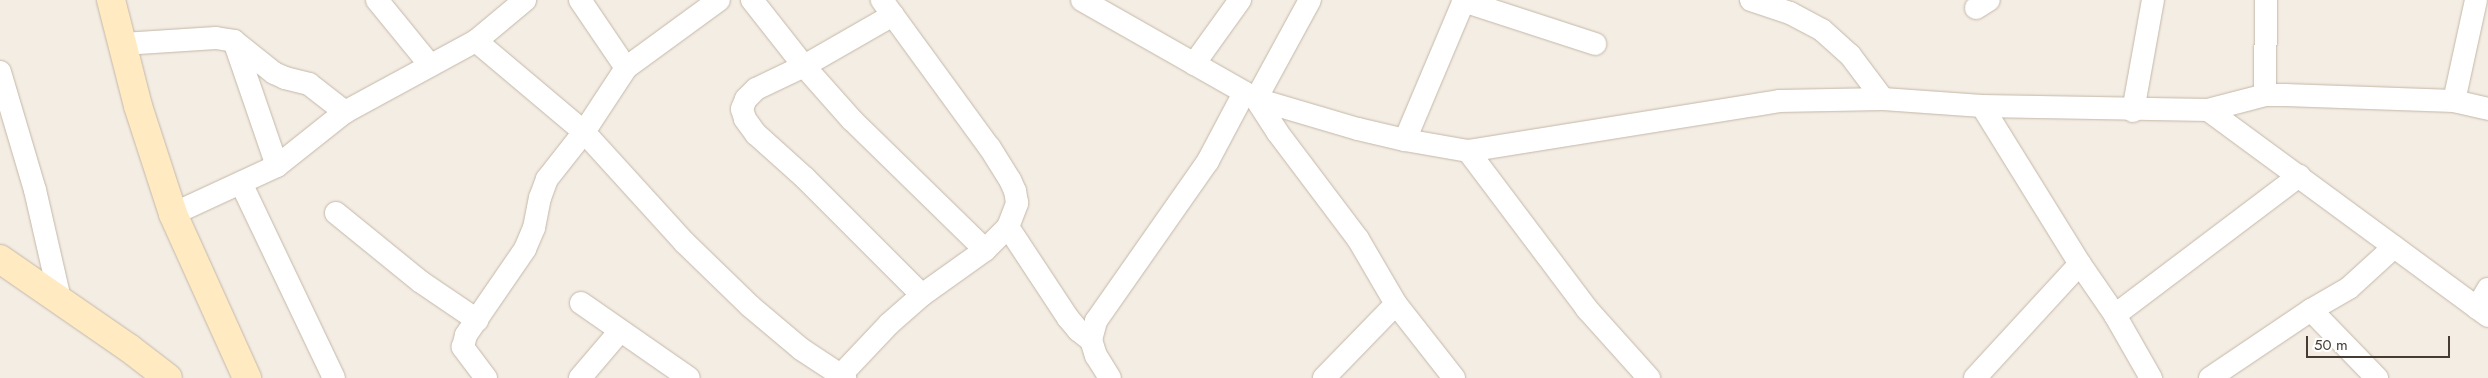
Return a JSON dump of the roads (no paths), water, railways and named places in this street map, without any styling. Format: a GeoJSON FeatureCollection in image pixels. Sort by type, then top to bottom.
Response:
{"type":"FeatureCollection","features":[{"type":"Feature","properties":{"kind":"street"},"geometry":{"type":"LineString","coordinates":[[111,0],[138,106],[173,214],[247,378]]}},
{"type":"Feature","properties":{"kind":"street"},"geometry":{"type":"LineString","coordinates":[[377,0],[430,64]]}},
{"type":"Feature","properties":{"kind":"street"},"geometry":{"type":"LineString","coordinates":[[173,214],[277,166],[345,112],[430,64],[476,41],[524,0]]}},
{"type":"Feature","properties":{"kind":"street"},"geometry":{"type":"LineString","coordinates":[[580,0],[626,68]]}},
{"type":"Feature","properties":{"kind":"street"},"geometry":{"type":"LineString","coordinates":[[486,378],[463,347],[466,335],[525,249],[534,228],[540,198],[547,179],[584,132],[626,68],[719,0]]}},
{"type":"Feature","properties":{"kind":"street"},"geometry":{"type":"LineString","coordinates":[[752,0],[804,66],[852,120],[985,250]]}},
{"type":"Feature","properties":{"kind":"street"},"geometry":{"type":"LineString","coordinates":[[1082,0],[1250,96],[1405,140],[1468,151],[1779,101],[1883,98],[1982,106],[2132,111],[2208,110],[2265,95],[2454,101],[2488,109]]}},
{"type":"Feature","properties":{"kind":"street"},"geometry":{"type":"LineString","coordinates":[[1194,64],[1240,0]]}},
{"type":"Feature","properties":{"kind":"street"},"geometry":{"type":"LineString","coordinates":[[1110,378],[1096,356],[1091,340],[1096,321],[1208,161],[1310,0]]}},
{"type":"Feature","properties":{"kind":"street"},"geometry":{"type":"LineString","coordinates":[[1405,140],[1464,0],[1595,44]]}},
{"type":"Feature","properties":{"kind":"street"},"geometry":{"type":"LineString","coordinates":[[1751,0],[1790,13],[1822,30],[1850,55],[1883,98]]}},
{"type":"Feature","properties":{"kind":"street"},"geometry":{"type":"LineString","coordinates":[[2132,111],[2153,0]]}},
{"type":"Feature","properties":{"kind":"street"},"geometry":{"type":"LineString","coordinates":[[2265,95],[2266,0]]}},
{"type":"Feature","properties":{"kind":"street"},"geometry":{"type":"LineString","coordinates":[[2454,101],[2476,0]]}},
{"type":"Feature","properties":{"kind":"street"},"geometry":{"type":"LineString","coordinates":[[476,41],[584,132],[684,242],[750,306],[801,349],[842,377],[889,324],[922,295],[985,250],[1008,227],[1017,203],[1016,191],[989,147],[887,8],[804,66],[756,89],[746,99],[742,109],[745,119],[756,134],[805,178],[922,295]]}},
{"type":"Feature","properties":{"kind":"street"},"geometry":{"type":"LineString","coordinates":[[123,44],[216,38],[234,41],[274,73],[309,84],[345,112]]}},
{"type":"Feature","properties":{"kind":"street"},"geometry":{"type":"LineString","coordinates":[[234,41],[277,166]]}},
{"type":"Feature","properties":{"kind":"street"},"geometry":{"type":"LineString","coordinates":[[0,72],[35,190],[60,299]]}},
{"type":"Feature","properties":{"kind":"street"},"geometry":{"type":"LineString","coordinates":[[1250,96],[1358,240],[1396,304],[1454,378]]}},
{"type":"Feature","properties":{"kind":"street"},"geometry":{"type":"LineString","coordinates":[[1982,106],[2080,264],[2115,315],[2151,378]]}},
{"type":"Feature","properties":{"kind":"street"},"geometry":{"type":"LineString","coordinates":[[2208,110],[2394,247],[2484,304]]}},
{"type":"Feature","properties":{"kind":"street"},"geometry":{"type":"LineString","coordinates":[[1468,151],[1587,309],[1649,378]]}},
{"type":"Feature","properties":{"kind":"street"},"geometry":{"type":"LineString","coordinates":[[2115,315],[2299,176]]}},
{"type":"Feature","properties":{"kind":"street"},"geometry":{"type":"LineString","coordinates":[[242,183],[334,378]]}},
{"type":"Feature","properties":{"kind":"street"},"geometry":{"type":"LineString","coordinates":[[336,213],[421,282],[477,320]]}},
{"type":"Feature","properties":{"kind":"street"},"geometry":{"type":"LineString","coordinates":[[1008,227],[1063,311],[1078,330],[1091,340]]}},
{"type":"Feature","properties":{"kind":"street"},"geometry":{"type":"LineString","coordinates":[[2210,378],[2311,310],[2349,288],[2394,247]]}},
{"type":"Feature","properties":{"kind":"street"},"geometry":{"type":"LineString","coordinates":[[1,257],[168,378]]}},
{"type":"Feature","properties":{"kind":"street"},"geometry":{"type":"LineString","coordinates":[[1974,378],[2080,264]]}},
{"type":"Feature","properties":{"kind":"street"},"geometry":{"type":"LineString","coordinates":[[580,303],[689,378]]}},
{"type":"Feature","properties":{"kind":"street"},"geometry":{"type":"LineString","coordinates":[[1324,378],[1396,304]]}},
{"type":"Feature","properties":{"kind":"street"},"geometry":{"type":"LineString","coordinates":[[2311,310],[2378,378]]}},
{"type":"Feature","properties":{"kind":"street"},"geometry":{"type":"LineString","coordinates":[[580,378],[620,331]]}}]}
